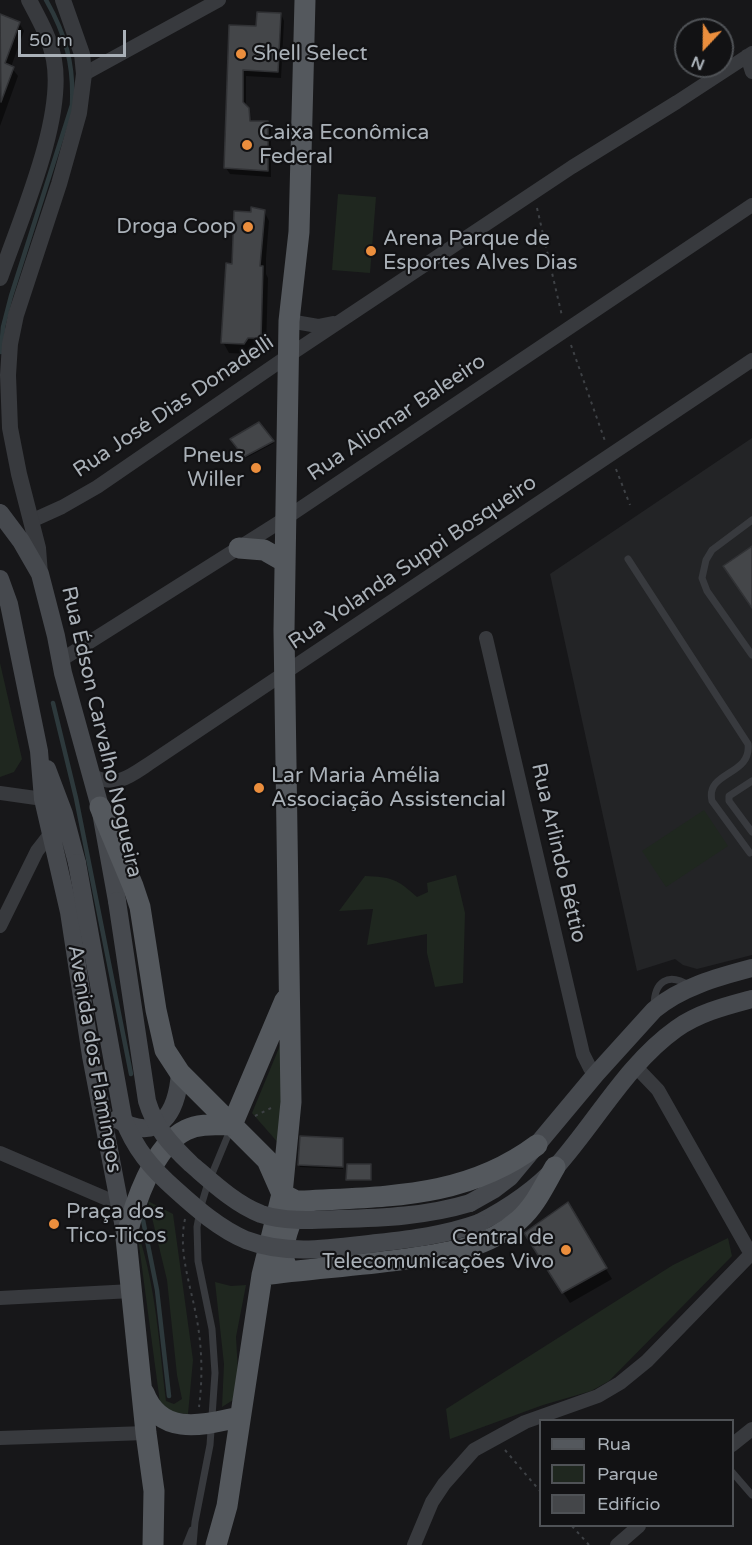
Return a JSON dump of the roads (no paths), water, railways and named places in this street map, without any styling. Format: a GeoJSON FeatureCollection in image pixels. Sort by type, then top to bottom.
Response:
{"type":"FeatureCollection","features":[{"type":"Feature","properties":{"kind":"main road"},"geometry":{"type":"LineString","coordinates":[[216,1545],[227,1506],[262,1275],[282,1194],[291,1102],[284,676],[285,562],[289,321],[299,232],[305,0]]}},
{"type":"Feature","properties":{"kind":"main road","name":"Rua Édson Carvalho Nogueira"},"geometry":{"type":"LineString","coordinates":[[0,513],[21,541],[40,574],[100,807],[151,1115],[165,1138],[229,1196],[262,1214],[284,1218],[331,1220],[417,1215],[470,1203],[502,1185],[521,1166],[596,1074],[654,1010],[675,995],[692,987],[752,968]]}},
{"type":"Feature","properties":{"kind":"main road"},"geometry":{"type":"LineString","coordinates":[[239,548],[264,550],[285,562]]}},
{"type":"Feature","properties":{"kind":"main road","name":"Avenida dos Flamingos"},"geometry":{"type":"LineString","coordinates":[[0,579],[9,604],[39,751],[43,799],[69,912],[99,1098],[126,1238],[154,1491],[153,1545]]}},
{"type":"Feature","properties":{"kind":"main road"},"geometry":{"type":"LineString","coordinates":[[39,751],[64,814],[77,863],[123,1118],[130,1139],[139,1152],[183,1197],[211,1219],[253,1242],[279,1249],[327,1249],[424,1238],[479,1223],[525,1195],[555,1167],[636,1067],[676,1028],[704,1014],[752,999]]}},
{"type":"Feature","properties":{"kind":"main road"},"geometry":{"type":"LineString","coordinates":[[100,807],[140,907],[160,1032],[165,1050],[180,1073],[240,1122],[247,1138],[267,1160],[282,1194],[296,1201],[305,1201],[433,1191],[460,1185],[515,1161],[537,1145]]}},
{"type":"Feature","properties":{"kind":"main road"},"geometry":{"type":"LineString","coordinates":[[240,1122],[290,985]]}},
{"type":"Feature","properties":{"kind":"main road"},"geometry":{"type":"LineString","coordinates":[[99,1098],[114,1117],[130,1127],[141,1130],[151,1128],[159,1124],[171,1109],[179,1089],[180,1073]]}},
{"type":"Feature","properties":{"kind":"main road"},"geometry":{"type":"LineString","coordinates":[[126,1238],[143,1187],[161,1153],[172,1140],[182,1132],[194,1127],[240,1122]]}},
{"type":"Feature","properties":{"kind":"main road"},"geometry":{"type":"LineString","coordinates":[[262,1275],[419,1257],[467,1249],[484,1242],[518,1221],[536,1200],[555,1167]]}},
{"type":"Feature","properties":{"kind":"main road"},"geometry":{"type":"LineString","coordinates":[[290,1271],[283,1260],[283,1253],[291,1221],[305,1201]]}},
{"type":"Feature","properties":{"kind":"main road"},"geometry":{"type":"LineString","coordinates":[[142,1387],[152,1409],[165,1420],[183,1425],[205,1417],[240,1417]]}},
{"type":"Feature","properties":{"kind":"street"},"geometry":{"type":"LineString","coordinates":[[0,278],[51,126],[55,102],[54,59],[47,36],[29,0]]}},
{"type":"Feature","properties":{"kind":"street"},"geometry":{"type":"LineString","coordinates":[[40,574],[38,548],[10,428],[8,375],[10,344],[16,315],[79,113],[84,74],[81,54],[63,0]]}},
{"type":"Feature","properties":{"kind":"street"},"geometry":{"type":"LineString","coordinates":[[84,74],[213,1]]}},
{"type":"Feature","properties":{"kind":"street"},"geometry":{"type":"LineString","coordinates":[[749,54],[752,72]]}},
{"type":"Feature","properties":{"kind":"street","name":"Rua José Dias Donadelli"},"geometry":{"type":"LineString","coordinates":[[31,521],[97,487],[338,322],[749,54]]}},
{"type":"Feature","properties":{"kind":"street","name":"Rua Aliomar Baleeiro"},"geometry":{"type":"LineString","coordinates":[[61,660],[286,518],[752,205]]}},
{"type":"Feature","properties":{"kind":"street","name":"Rua José Dias Donadelli"},"geometry":{"type":"LineString","coordinates":[[289,321],[318,326],[338,322]]}},
{"type":"Feature","properties":{"kind":"street","name":"Rua Yolanda Suppi Bosqueiro"},"geometry":{"type":"LineString","coordinates":[[92,776],[106,782],[114,782],[129,776],[284,676],[317,650],[752,360]]}},
{"type":"Feature","properties":{"kind":"street","name":"Rua Arlindo Béttio"},"geometry":{"type":"LineString","coordinates":[[486,638],[583,1054],[596,1074]]}},
{"type":"Feature","properties":{"kind":"street"},"geometry":{"type":"LineString","coordinates":[[0,793],[43,799]]}},
{"type":"Feature","properties":{"kind":"street"},"geometry":{"type":"LineString","coordinates":[[0,926],[37,851],[51,833]]}},
{"type":"Feature","properties":{"kind":"street"},"geometry":{"type":"LineString","coordinates":[[414,1545],[432,1502],[444,1484],[474,1450],[525,1422],[598,1396],[620,1383],[647,1361],[752,1254],[658,1090],[636,1067]]}},
{"type":"Feature","properties":{"kind":"street"},"geometry":{"type":"LineString","coordinates":[[0,1153],[119,1204]]}},
{"type":"Feature","properties":{"kind":"street"},"geometry":{"type":"LineString","coordinates":[[0,1298],[132,1291]]}},
{"type":"Feature","properties":{"kind":"street"},"geometry":{"type":"LineString","coordinates":[[734,1443],[752,1429]]}},
{"type":"Feature","properties":{"kind":"street"},"geometry":{"type":"LineString","coordinates":[[0,1438],[146,1433]]}},
{"type":"Feature","properties":{"kind":"street"},"geometry":{"type":"LineString","coordinates":[[617,1545],[638,1527]]}},
{"type":"Feature","properties":{"kind":"lane"},"geometry":{"type":"LineString","coordinates":[[752,520],[712,550],[706,560],[702,578],[707,591],[752,655]]}},
{"type":"Feature","properties":{"kind":"lane"},"geometry":{"type":"LineString","coordinates":[[628,560],[748,744],[749,753],[745,762],[713,785],[710,794],[712,801],[750,854]]}},
{"type":"Feature","properties":{"kind":"lane"},"geometry":{"type":"LineString","coordinates":[[752,781],[729,796],[729,801],[752,832]]}},
{"type":"Feature","properties":{"kind":"lane"},"geometry":{"type":"LineString","coordinates":[[193,1545],[214,1348],[209,1308],[198,1261],[197,1227],[207,1186],[240,1122]]}},
{"type":"Feature","properties":{"kind":"lane"},"geometry":{"type":"LineString","coordinates":[[734,1474],[752,1495]]}},
{"type":"Feature","properties":{"kind":"lane"},"geometry":{"type":"LineString","coordinates":[[186,1545],[195,1522]]}},
{"type":"Feature","properties":{"kind":"waterway"},"geometry":{"type":"LineString","coordinates":[[1,352],[3,327],[11,296],[72,105],[72,77],[64,38],[46,0]]}},
{"type":"Feature","properties":{"kind":"waterway"},"geometry":{"type":"LineString","coordinates":[[53,703],[76,798],[131,1074]]}},
{"type":"Feature","properties":{"kind":"waterway"},"geometry":{"type":"LineString","coordinates":[[143,1220],[157,1290],[169,1396]]}},
{"type":"Feature","properties":{"kind":"place","name":"Shell Select"},"geometry":{"type":"Point","coordinates":[241,54]}},
{"type":"Feature","properties":{"kind":"place","name":"Caixa Econômica Federal"},"geometry":{"type":"Point","coordinates":[247,145]}},
{"type":"Feature","properties":{"kind":"place","name":"Droga Coop"},"geometry":{"type":"Point","coordinates":[248,227]}},
{"type":"Feature","properties":{"kind":"place","name":"Arena Parque de Esportes Alves Dias"},"geometry":{"type":"Point","coordinates":[371,251]}},
{"type":"Feature","properties":{"kind":"place","name":"Pneus Willer"},"geometry":{"type":"Point","coordinates":[256,468]}},
{"type":"Feature","properties":{"kind":"place","name":"Lar Maria Amélia Associação Assistencial"},"geometry":{"type":"Point","coordinates":[259,788]}},
{"type":"Feature","properties":{"kind":"place","name":"Praça dos Tico-Ticos"},"geometry":{"type":"Point","coordinates":[54,1224]}},
{"type":"Feature","properties":{"kind":"place","name":"Central de Telecomunicações Vivo"},"geometry":{"type":"Point","coordinates":[566,1250]}}]}
